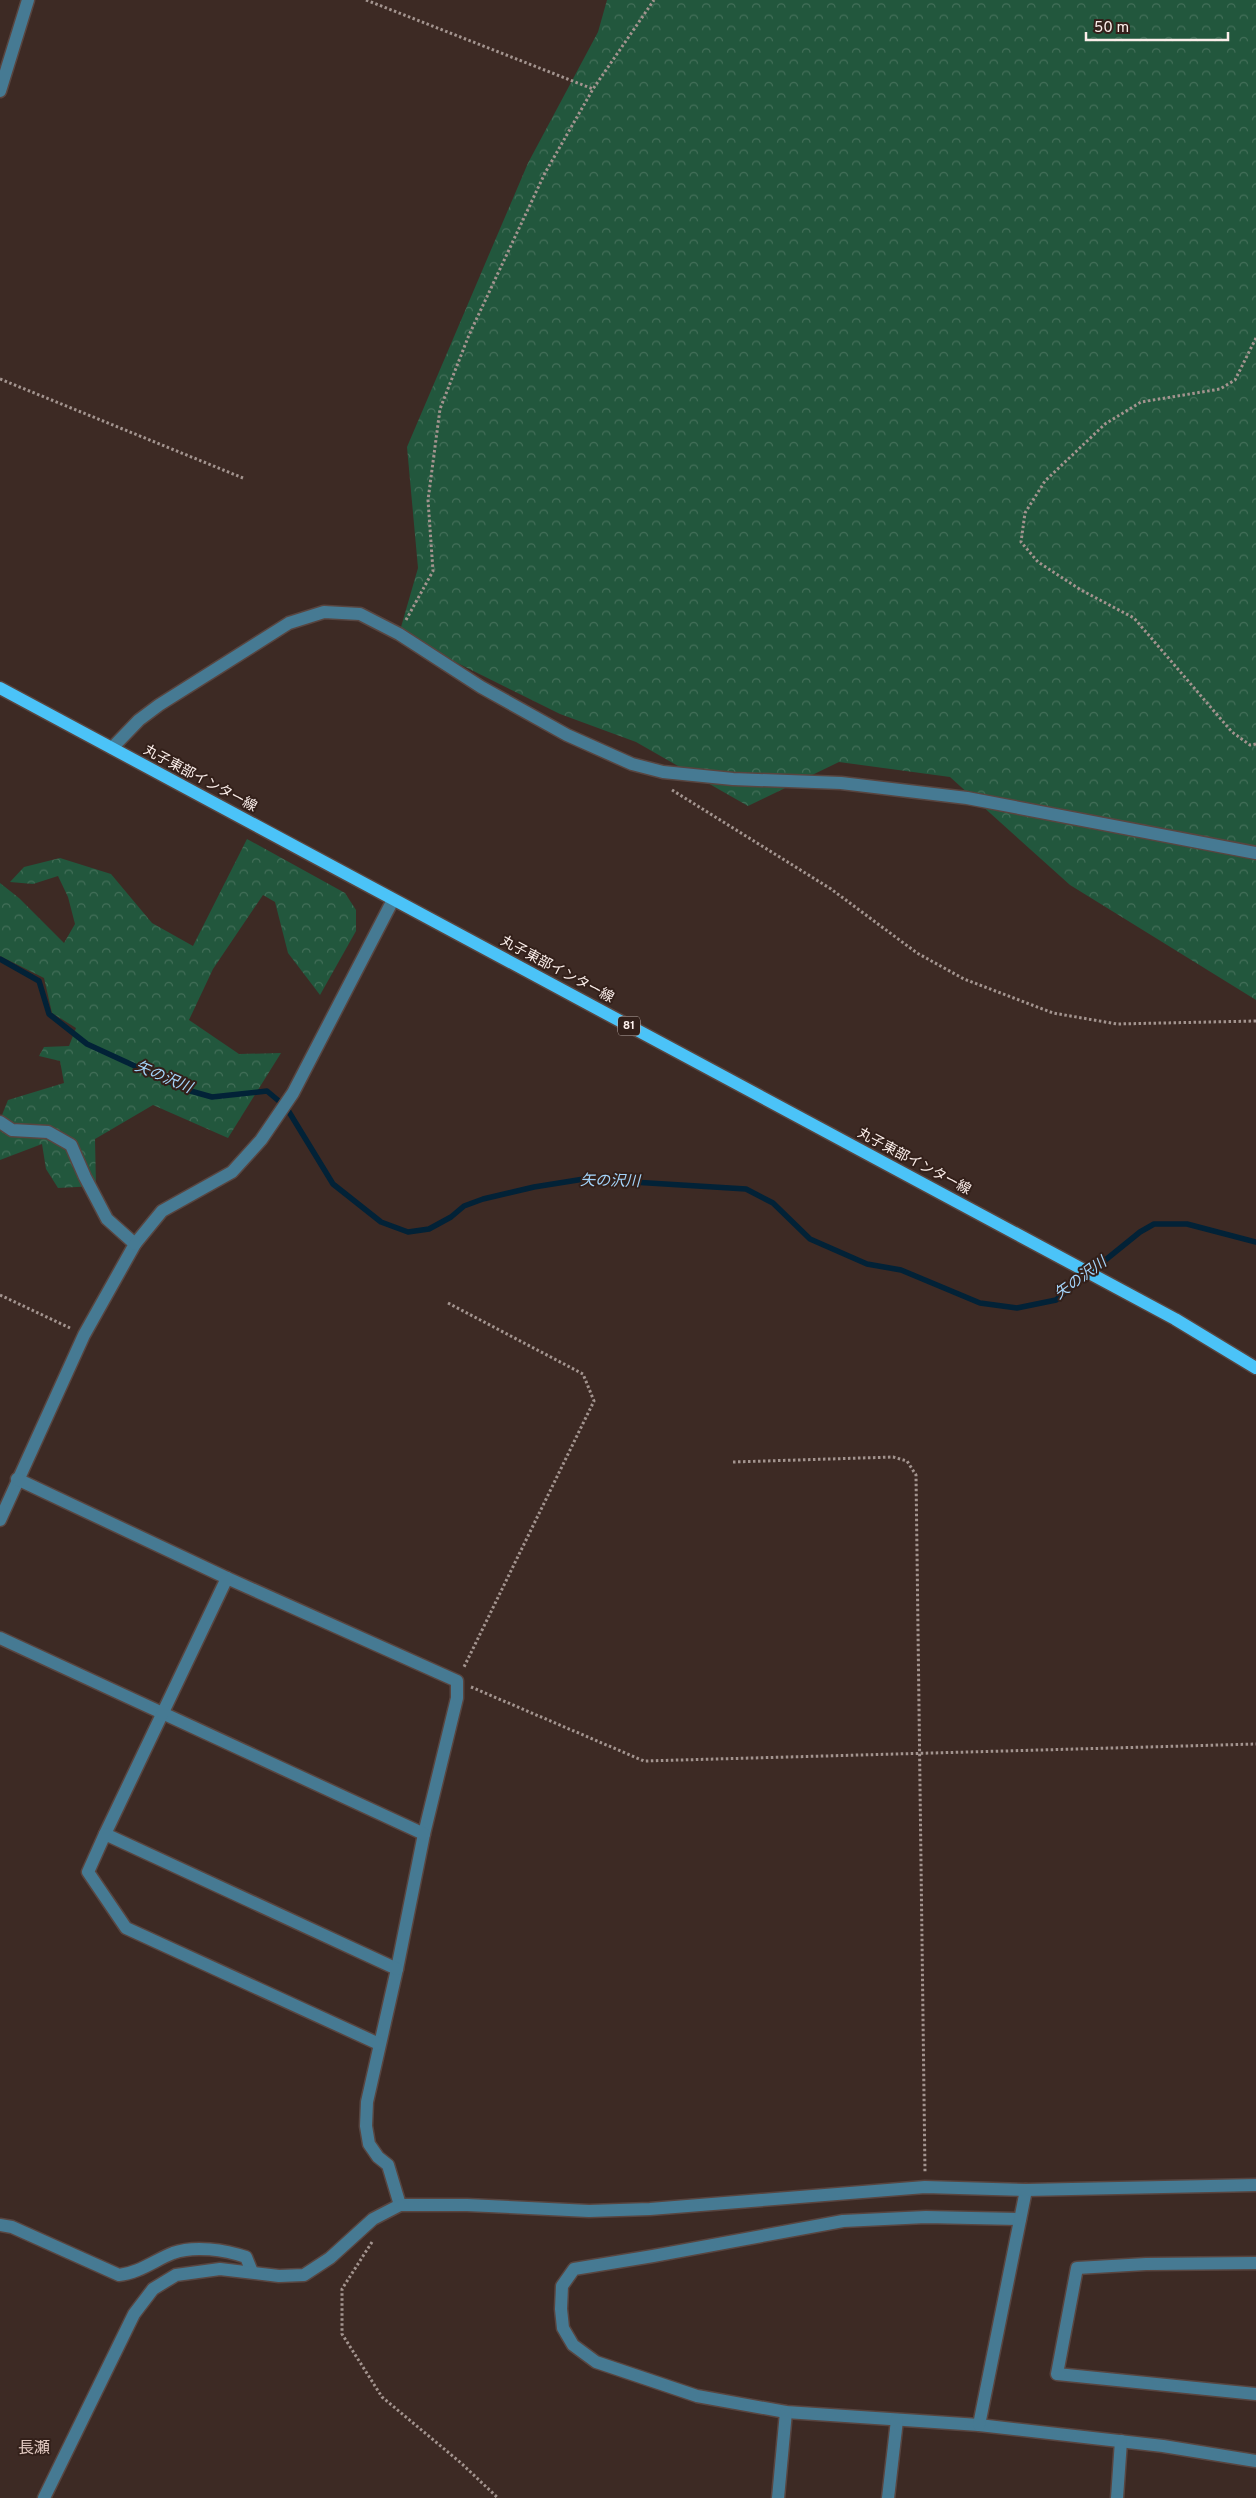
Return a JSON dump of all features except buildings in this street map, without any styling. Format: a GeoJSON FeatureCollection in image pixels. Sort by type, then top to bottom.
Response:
{"type":"FeatureCollection","features":[{"type":"Feature","properties":{"kind":"main road","name":"丸子東部インター線"},"geometry":{"type":"LineString","coordinates":[[0,688],[1175,1319],[1256,1368]]}},
{"type":"Feature","properties":{"kind":"street"},"geometry":{"type":"LineString","coordinates":[[0,91],[28,0]]}},
{"type":"Feature","properties":{"kind":"street"},"geometry":{"type":"LineString","coordinates":[[112,748],[139,720],[160,705],[289,623],[324,612],[360,614],[399,634],[481,687],[567,735],[632,764],[662,772],[733,779],[841,783],[967,798],[1256,853]]}},
{"type":"Feature","properties":{"kind":"street"},"geometry":{"type":"LineString","coordinates":[[0,1520],[84,1335],[135,1244],[162,1211],[232,1172],[261,1140],[293,1092],[394,900]]}},
{"type":"Feature","properties":{"kind":"street"},"geometry":{"type":"LineString","coordinates":[[0,1122],[12,1130],[48,1132],[71,1145],[107,1218],[135,1244]]}},
{"type":"Feature","properties":{"kind":"street"},"geometry":{"type":"LineString","coordinates":[[17,1480],[227,1578],[457,1681],[457,1698],[424,1834],[397,1969],[367,2102],[366,2126],[369,2144],[378,2157],[388,2165],[400,2205]]}},
{"type":"Feature","properties":{"kind":"street"},"geometry":{"type":"LineString","coordinates":[[227,1578],[88,1872],[126,1928],[379,2044]]}},
{"type":"Feature","properties":{"kind":"street"},"geometry":{"type":"LineString","coordinates":[[0,1638],[424,1834]]}},
{"type":"Feature","properties":{"kind":"street"},"geometry":{"type":"LineString","coordinates":[[105,1834],[397,1969]]}},
{"type":"Feature","properties":{"kind":"street"},"geometry":{"type":"LineString","coordinates":[[44,2498],[134,2314],[153,2289],[176,2275],[220,2269],[279,2276],[304,2275],[330,2258],[373,2219],[400,2205],[467,2205],[598,2211],[650,2209],[925,2187],[1026,2190],[1256,2185]]}},
{"type":"Feature","properties":{"kind":"street"},"geometry":{"type":"LineString","coordinates":[[979,2424],[1026,2190]]}},
{"type":"Feature","properties":{"kind":"street"},"geometry":{"type":"LineString","coordinates":[[1020,2219],[926,2217],[843,2221],[653,2256],[574,2268],[562,2286],[563,2328],[573,2345],[596,2362],[698,2396],[786,2412],[979,2424],[1256,2461]]}},
{"type":"Feature","properties":{"kind":"street"},"geometry":{"type":"LineString","coordinates":[[0,2225],[12,2227],[119,2275],[128,2274],[175,2252],[197,2250],[226,2250],[246,2257],[252,2272]]}},
{"type":"Feature","properties":{"kind":"street"},"geometry":{"type":"LineString","coordinates":[[1256,2263],[1146,2264],[1077,2268],[1057,2374],[1256,2394]]}},
{"type":"Feature","properties":{"kind":"street"},"geometry":{"type":"LineString","coordinates":[[778,2498],[786,2412]]}},
{"type":"Feature","properties":{"kind":"street"},"geometry":{"type":"LineString","coordinates":[[888,2498],[896,2420]]}},
{"type":"Feature","properties":{"kind":"street"},"geometry":{"type":"LineString","coordinates":[[1117,2498],[1121,2442]]}},
{"type":"Feature","properties":{"kind":"path"},"geometry":{"type":"LineString","coordinates":[[366,0],[593,89]]}},
{"type":"Feature","properties":{"kind":"path"},"geometry":{"type":"LineString","coordinates":[[399,634],[432,571],[428,500],[440,409],[469,336],[545,173],[593,89],[654,0]]}},
{"type":"Feature","properties":{"kind":"path"},"geometry":{"type":"LineString","coordinates":[[1256,338],[1235,380],[1220,389],[1141,402],[1105,424],[1045,482],[1025,513],[1021,542],[1038,562],[1081,590],[1134,618],[1232,732],[1250,745],[1256,744]]}},
{"type":"Feature","properties":{"kind":"path"},"geometry":{"type":"LineString","coordinates":[[0,379],[244,478]]}},
{"type":"Feature","properties":{"kind":"path"},"geometry":{"type":"LineString","coordinates":[[665,785],[831,890],[917,953],[964,979],[1053,1013],[1117,1024],[1256,1021]]}},
{"type":"Feature","properties":{"kind":"path"},"geometry":{"type":"LineString","coordinates":[[0,1295],[84,1335]]}},
{"type":"Feature","properties":{"kind":"path"},"geometry":{"type":"LineString","coordinates":[[448,1303],[583,1374],[594,1401],[457,1681],[644,1761],[1256,1744]]}},
{"type":"Feature","properties":{"kind":"path"},"geometry":{"type":"LineString","coordinates":[[733,1462],[893,1458],[907,1461],[916,1475],[925,2187]]}},
{"type":"Feature","properties":{"kind":"path"},"geometry":{"type":"LineString","coordinates":[[373,2219],[372,2243],[342,2289],[342,2334],[382,2397],[461,2463],[498,2498]]}},
{"type":"Feature","properties":{"kind":"green space"},"geometry":{"type":"Polygon","coordinates":[[[607,0],[1256,0],[1256,1000],[1070,885],[950,777],[839,762],[748,806],[636,742],[560,714],[399,634],[418,568],[407,447],[528,163],[598,32],[607,0]]]}},
{"type":"Feature","properties":{"kind":"green space"},"geometry":{"type":"Polygon","coordinates":[[[247,839],[345,893],[356,910],[356,931],[320,995],[288,953],[275,902],[263,895],[213,969],[189,1020],[239,1054],[281,1053],[228,1138],[153,1105],[95,1139],[96,1186],[58,1188],[46,1169],[42,1144],[0,1160],[0,1120],[8,1100],[64,1083],[60,1061],[39,1056],[44,1047],[69,1046],[76,1028],[52,1013],[44,978],[0,956],[0,883],[19,898],[64,943],[75,924],[68,897],[58,876],[33,884],[10,882],[24,867],[60,858],[111,874],[152,923],[193,946],[247,839]]]}},
{"type":"Feature","properties":{"kind":"waterway","name":"矢の沢川"},"geometry":{"type":"LineString","coordinates":[[0,959],[39,981],[49,1014],[87,1044],[187,1090],[212,1097],[267,1091],[286,1107],[333,1184],[381,1222],[408,1232],[429,1229],[451,1217],[464,1206],[483,1199],[534,1187],[584,1179],[746,1189],[773,1203],[810,1239],[867,1264],[901,1270],[980,1303],[1017,1308],[1056,1300],[1140,1232],[1154,1224],[1187,1224],[1256,1242]]}},
{"type":"Feature","properties":{"kind":"district","name":"長瀬"},"geometry":{"type":"Point","coordinates":[34,2449]}}]}
